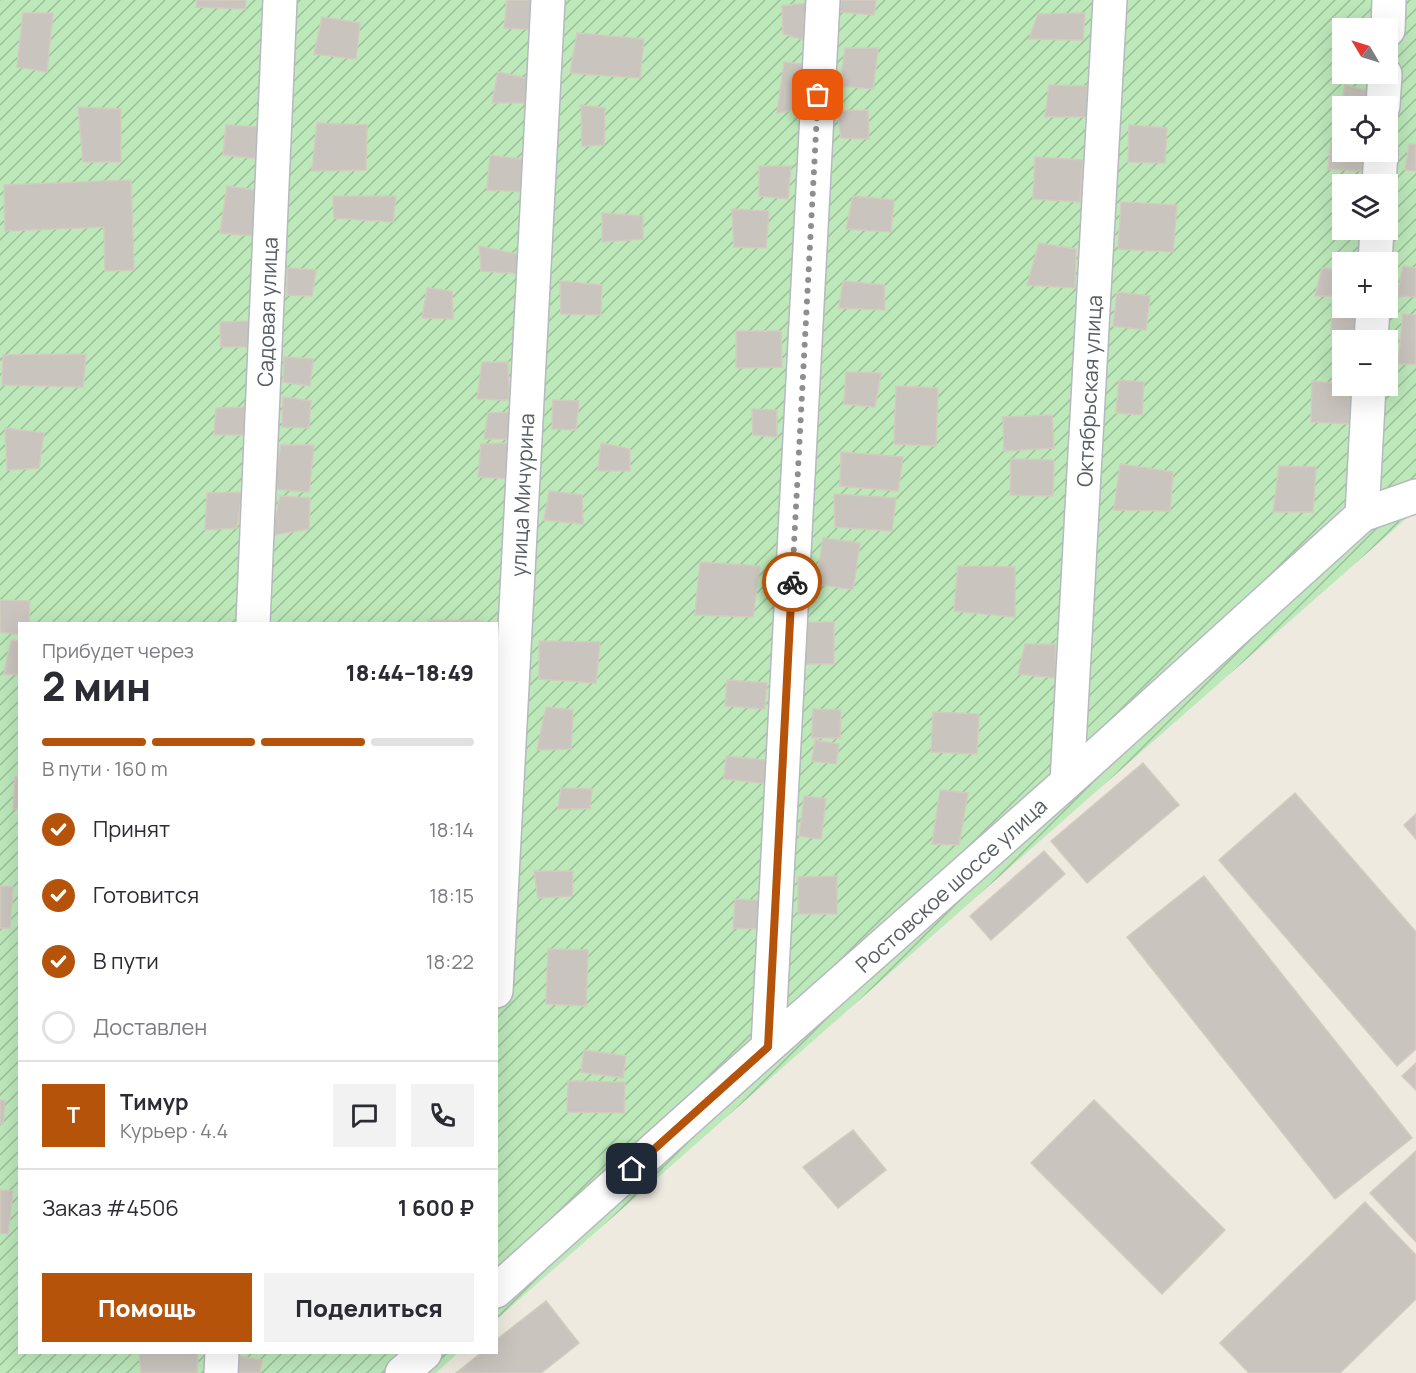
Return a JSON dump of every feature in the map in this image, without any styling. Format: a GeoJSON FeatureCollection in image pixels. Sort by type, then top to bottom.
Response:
{"type":"FeatureCollection","features":[{"type":"Feature","properties":{"kind":"street","name":"Садовая улица"},"geometry":{"type":"LineString","coordinates":[[253,622],[280,0]]}},
{"type":"Feature","properties":{"kind":"street","name":"улица Мичурина"},"geometry":{"type":"LineString","coordinates":[[498,953],[548,0]]}},
{"type":"Feature","properties":{"kind":"street"},"geometry":{"type":"LineString","coordinates":[[768,1047],[823,0]]}},
{"type":"Feature","properties":{"kind":"street","name":"Октябрьская улица"},"geometry":{"type":"LineString","coordinates":[[1067,782],[1110,0]]}},
{"type":"Feature","properties":{"kind":"street"},"geometry":{"type":"LineString","coordinates":[[1388,18],[1389,0]]}},
{"type":"Feature","properties":{"kind":"street"},"geometry":{"type":"LineString","coordinates":[[1362,515],[1368,396]]}},
{"type":"Feature","properties":{"kind":"street","name":"Ростовское шоссе улица"},"geometry":{"type":"LineString","coordinates":[[498,1289],[1067,782],[1362,515],[1416,495]]}},
{"type":"Feature","properties":{"kind":"street"},"geometry":{"type":"LineString","coordinates":[[221,1373],[222,1354]]}},
{"type":"Feature","properties":{"kind":"street"},"geometry":{"type":"LineString","coordinates":[[402,1373],[424,1354]]}},
{"type":"Feature","properties":{"kind":"green space"},"geometry":{"type":"Polygon","coordinates":[[[0,0],[1416,0],[1416,510],[498,1318],[498,622],[18,622],[18,1354],[457,1354],[436,1373],[0,1373],[0,0]]]}},
{"type":"Feature","properties":{"kind":"building"},"geometry":{"type":"Polygon","coordinates":[[[197,0],[246,0],[245,9],[196,7],[197,0]]]}},
{"type":"Feature","properties":{"kind":"building"},"geometry":{"type":"Polygon","coordinates":[[[507,0],[533,0],[535,30],[504,28],[507,0]]]}},
{"type":"Feature","properties":{"kind":"building"},"geometry":{"type":"Polygon","coordinates":[[[841,0],[876,0],[874,15],[840,12],[841,0]]]}},
{"type":"Feature","properties":{"kind":"building"},"geometry":{"type":"Polygon","coordinates":[[[809,3],[807,41],[783,34],[782,6],[809,3]]]}},
{"type":"Feature","properties":{"kind":"building"},"geometry":{"type":"Polygon","coordinates":[[[23,13],[53,13],[47,72],[17,67],[23,13]]]}},
{"type":"Feature","properties":{"kind":"building"},"geometry":{"type":"Polygon","coordinates":[[[1085,13],[1083,40],[1029,39],[1038,14],[1085,13]]]}},
{"type":"Feature","properties":{"kind":"building"},"geometry":{"type":"Polygon","coordinates":[[[322,17],[360,23],[356,59],[314,54],[322,17]]]}},
{"type":"Feature","properties":{"kind":"building"},"geometry":{"type":"Polygon","coordinates":[[[577,33],[644,39],[640,78],[570,73],[577,33]]]}},
{"type":"Feature","properties":{"kind":"building"},"geometry":{"type":"Polygon","coordinates":[[[845,48],[878,48],[873,89],[840,86],[845,48]]]}},
{"type":"Feature","properties":{"kind":"building"},"geometry":{"type":"Polygon","coordinates":[[[784,62],[808,65],[805,108],[777,113],[784,62]]]}},
{"type":"Feature","properties":{"kind":"building"},"geometry":{"type":"Polygon","coordinates":[[[498,72],[531,79],[527,103],[492,103],[498,72]]]}},
{"type":"Feature","properties":{"kind":"building"},"geometry":{"type":"Polygon","coordinates":[[[1049,85],[1088,86],[1087,117],[1045,117],[1049,85]]]}},
{"type":"Feature","properties":{"kind":"building"},"geometry":{"type":"Polygon","coordinates":[[[1345,85],[1369,91],[1368,96],[1343,96],[1345,85]]]}},
{"type":"Feature","properties":{"kind":"building"},"geometry":{"type":"Polygon","coordinates":[[[581,105],[605,108],[604,145],[582,146],[581,105]]]}},
{"type":"Feature","properties":{"kind":"building"},"geometry":{"type":"Polygon","coordinates":[[[78,107],[121,109],[121,162],[83,162],[78,107]]]}},
{"type":"Feature","properties":{"kind":"building"},"geometry":{"type":"Polygon","coordinates":[[[868,110],[869,139],[841,138],[837,111],[868,110]]]}},
{"type":"Feature","properties":{"kind":"building"},"geometry":{"type":"Polygon","coordinates":[[[317,123],[367,125],[366,170],[312,171],[317,123]]]}},
{"type":"Feature","properties":{"kind":"building"},"geometry":{"type":"Polygon","coordinates":[[[226,125],[261,127],[260,159],[223,155],[226,125]]]}},
{"type":"Feature","properties":{"kind":"building"},"geometry":{"type":"Polygon","coordinates":[[[1129,125],[1167,128],[1165,163],[1128,162],[1129,125]]]}},
{"type":"Feature","properties":{"kind":"building"},"geometry":{"type":"Polygon","coordinates":[[[1331,142],[1332,162],[1366,162],[1365,171],[1328,169],[1331,142]]]}},
{"type":"Feature","properties":{"kind":"building"},"geometry":{"type":"Polygon","coordinates":[[[1409,144],[1416,144],[1416,171],[1405,170],[1409,144]]]}},
{"type":"Feature","properties":{"kind":"building"},"geometry":{"type":"Polygon","coordinates":[[[490,155],[528,160],[526,192],[487,190],[490,155]]]}},
{"type":"Feature","properties":{"kind":"building"},"geometry":{"type":"Polygon","coordinates":[[[1035,157],[1083,160],[1080,202],[1033,199],[1035,157]]]}},
{"type":"Feature","properties":{"kind":"building"},"geometry":{"type":"Polygon","coordinates":[[[759,166],[791,166],[788,199],[759,196],[759,166]]]}},
{"type":"Feature","properties":{"kind":"building"},"geometry":{"type":"Polygon","coordinates":[[[131,180],[134,270],[105,271],[104,227],[5,231],[4,185],[131,180]]]}},
{"type":"Feature","properties":{"kind":"building"},"geometry":{"type":"Polygon","coordinates":[[[227,186],[255,190],[255,236],[220,233],[227,186]]]}},
{"type":"Feature","properties":{"kind":"building"},"geometry":{"type":"Polygon","coordinates":[[[333,196],[396,196],[393,222],[334,218],[333,196]]]}},
{"type":"Feature","properties":{"kind":"building"},"geometry":{"type":"Polygon","coordinates":[[[853,196],[894,200],[891,232],[846,229],[853,196]]]}},
{"type":"Feature","properties":{"kind":"building"},"geometry":{"type":"Polygon","coordinates":[[[1121,202],[1177,205],[1173,252],[1118,249],[1121,202]]]}},
{"type":"Feature","properties":{"kind":"building"},"geometry":{"type":"Polygon","coordinates":[[[732,209],[769,211],[766,248],[734,247],[732,209]]]}},
{"type":"Feature","properties":{"kind":"building"},"geometry":{"type":"Polygon","coordinates":[[[602,213],[643,216],[643,239],[602,242],[602,213]]]}},
{"type":"Feature","properties":{"kind":"building"},"geometry":{"type":"Polygon","coordinates":[[[1039,243],[1076,249],[1075,288],[1027,285],[1039,243]]]}},
{"type":"Feature","properties":{"kind":"building"},"geometry":{"type":"Polygon","coordinates":[[[479,246],[526,256],[527,274],[481,271],[479,246]]]}},
{"type":"Feature","properties":{"kind":"building"},"geometry":{"type":"Polygon","coordinates":[[[1403,266],[1416,268],[1416,297],[1398,296],[1403,266]]]}},
{"type":"Feature","properties":{"kind":"building"},"geometry":{"type":"Polygon","coordinates":[[[287,268],[316,270],[312,296],[287,295],[287,268]]]}},
{"type":"Feature","properties":{"kind":"building"},"geometry":{"type":"Polygon","coordinates":[[[1322,268],[1332,269],[1332,296],[1315,296],[1322,268]]]}},
{"type":"Feature","properties":{"kind":"building"},"geometry":{"type":"Polygon","coordinates":[[[560,281],[602,285],[601,315],[561,314],[560,281]]]}},
{"type":"Feature","properties":{"kind":"building"},"geometry":{"type":"Polygon","coordinates":[[[843,281],[884,285],[885,310],[839,308],[843,281]]]}},
{"type":"Feature","properties":{"kind":"building"},"geometry":{"type":"Polygon","coordinates":[[[427,288],[452,291],[453,319],[422,318],[427,288]]]}},
{"type":"Feature","properties":{"kind":"building"},"geometry":{"type":"Polygon","coordinates":[[[1117,292],[1150,296],[1146,330],[1113,326],[1117,292]]]}},
{"type":"Feature","properties":{"kind":"building"},"geometry":{"type":"Polygon","coordinates":[[[1332,302],[1332,318],[1357,318],[1356,330],[1332,330],[1331,334],[1332,302]]]}},
{"type":"Feature","properties":{"kind":"building"},"geometry":{"type":"Polygon","coordinates":[[[1403,314],[1416,315],[1416,364],[1398,364],[1403,314]]]}},
{"type":"Feature","properties":{"kind":"building"},"geometry":{"type":"Polygon","coordinates":[[[253,321],[250,347],[221,347],[220,322],[253,321]]]}},
{"type":"Feature","properties":{"kind":"building"},"geometry":{"type":"Polygon","coordinates":[[[736,331],[781,331],[782,367],[736,368],[736,331]]]}},
{"type":"Feature","properties":{"kind":"building"},"geometry":{"type":"Polygon","coordinates":[[[86,354],[83,387],[2,385],[3,355],[86,354]]]}},
{"type":"Feature","properties":{"kind":"building"},"geometry":{"type":"Polygon","coordinates":[[[284,357],[313,359],[310,386],[283,382],[284,357]]]}},
{"type":"Feature","properties":{"kind":"building"},"geometry":{"type":"Polygon","coordinates":[[[482,362],[508,362],[509,400],[477,399],[482,362]]]}},
{"type":"Feature","properties":{"kind":"building"},"geometry":{"type":"Polygon","coordinates":[[[846,372],[881,373],[875,407],[844,404],[846,372]]]}},
{"type":"Feature","properties":{"kind":"building"},"geometry":{"type":"Polygon","coordinates":[[[1119,380],[1144,382],[1142,415],[1116,413],[1119,380]]]}},
{"type":"Feature","properties":{"kind":"building"},"geometry":{"type":"Polygon","coordinates":[[[1312,381],[1332,383],[1332,396],[1352,396],[1350,424],[1311,422],[1312,381]]]}},
{"type":"Feature","properties":{"kind":"building"},"geometry":{"type":"Polygon","coordinates":[[[896,386],[938,388],[936,446],[894,444],[896,386]]]}},
{"type":"Feature","properties":{"kind":"building"},"geometry":{"type":"Polygon","coordinates":[[[283,397],[311,401],[309,428],[282,427],[283,397]]]}},
{"type":"Feature","properties":{"kind":"building"},"geometry":{"type":"Polygon","coordinates":[[[553,400],[579,401],[576,430],[552,429],[553,400]]]}},
{"type":"Feature","properties":{"kind":"building"},"geometry":{"type":"Polygon","coordinates":[[[253,407],[250,435],[214,435],[216,408],[253,407]]]}},
{"type":"Feature","properties":{"kind":"building"},"geometry":{"type":"Polygon","coordinates":[[[752,409],[777,410],[777,437],[753,435],[752,409]]]}},
{"type":"Feature","properties":{"kind":"building"},"geometry":{"type":"Polygon","coordinates":[[[518,412],[513,439],[484,439],[488,413],[518,412]]]}},
{"type":"Feature","properties":{"kind":"building"},"geometry":{"type":"Polygon","coordinates":[[[1052,415],[1054,448],[1004,451],[1003,417],[1052,415]]]}},
{"type":"Feature","properties":{"kind":"building"},"geometry":{"type":"Polygon","coordinates":[[[5,428],[44,433],[39,468],[7,470],[5,428]]]}},
{"type":"Feature","properties":{"kind":"building"},"geometry":{"type":"Polygon","coordinates":[[[513,443],[509,479],[478,477],[481,444],[513,443]]]}},
{"type":"Feature","properties":{"kind":"building"},"geometry":{"type":"Polygon","coordinates":[[[601,443],[630,449],[630,471],[598,471],[601,443]]]}},
{"type":"Feature","properties":{"kind":"building"},"geometry":{"type":"Polygon","coordinates":[[[281,445],[314,445],[309,492],[272,489],[281,445]]]}},
{"type":"Feature","properties":{"kind":"building"},"geometry":{"type":"Polygon","coordinates":[[[841,452],[903,457],[898,491],[840,486],[841,452]]]}},
{"type":"Feature","properties":{"kind":"building"},"geometry":{"type":"Polygon","coordinates":[[[1011,459],[1054,460],[1053,496],[1010,495],[1011,459]]]}},
{"type":"Feature","properties":{"kind":"building"},"geometry":{"type":"Polygon","coordinates":[[[1120,464],[1173,472],[1170,511],[1114,510],[1120,464]]]}},
{"type":"Feature","properties":{"kind":"building"},"geometry":{"type":"Polygon","coordinates":[[[1279,466],[1316,467],[1313,512],[1273,512],[1279,466]]]}},
{"type":"Feature","properties":{"kind":"building"},"geometry":{"type":"Polygon","coordinates":[[[549,491],[582,495],[583,524],[544,520],[549,491]]]}},
{"type":"Feature","properties":{"kind":"building"},"geometry":{"type":"Polygon","coordinates":[[[242,492],[237,528],[205,530],[207,493],[242,492]]]}},
{"type":"Feature","properties":{"kind":"building"},"geometry":{"type":"Polygon","coordinates":[[[834,494],[896,498],[892,531],[835,527],[834,494]]]}},
{"type":"Feature","properties":{"kind":"building"},"geometry":{"type":"Polygon","coordinates":[[[280,496],[310,498],[309,529],[272,535],[280,496]]]}},
{"type":"Feature","properties":{"kind":"building"},"geometry":{"type":"Polygon","coordinates":[[[823,538],[860,543],[853,590],[816,584],[823,538]]]}},
{"type":"Feature","properties":{"kind":"building"},"geometry":{"type":"Polygon","coordinates":[[[700,562],[760,566],[753,617],[695,615],[700,562]]]}},
{"type":"Feature","properties":{"kind":"building"},"geometry":{"type":"Polygon","coordinates":[[[958,566],[1015,567],[1015,617],[954,611],[958,566]]]}},
{"type":"Feature","properties":{"kind":"building"},"geometry":{"type":"Polygon","coordinates":[[[0,600],[30,601],[29,622],[18,622],[18,635],[0,632],[0,600]]]}},
{"type":"Feature","properties":{"kind":"building"},"geometry":{"type":"Polygon","coordinates":[[[428,620],[483,621],[483,622],[428,622],[428,620]]]}},
{"type":"Feature","properties":{"kind":"building"},"geometry":{"type":"Polygon","coordinates":[[[806,622],[834,622],[834,664],[805,664],[806,622]]]}},
{"type":"Feature","properties":{"kind":"building"},"geometry":{"type":"Polygon","coordinates":[[[11,640],[18,641],[18,675],[4,674],[11,640]]]}},
{"type":"Feature","properties":{"kind":"building"},"geometry":{"type":"Polygon","coordinates":[[[539,641],[600,642],[596,683],[539,679],[539,641]]]}},
{"type":"Feature","properties":{"kind":"building"},"geometry":{"type":"Polygon","coordinates":[[[1025,644],[1055,644],[1056,678],[1018,674],[1025,644]]]}},
{"type":"Feature","properties":{"kind":"building"},"geometry":{"type":"Polygon","coordinates":[[[727,680],[767,683],[765,709],[725,706],[727,680]]]}},
{"type":"Feature","properties":{"kind":"building"},"geometry":{"type":"Polygon","coordinates":[[[546,707],[573,710],[571,749],[537,750],[546,707]]]}},
{"type":"Feature","properties":{"kind":"building"},"geometry":{"type":"Polygon","coordinates":[[[813,709],[841,710],[840,738],[812,738],[813,709]]]}},
{"type":"Feature","properties":{"kind":"building"},"geometry":{"type":"Polygon","coordinates":[[[933,712],[979,714],[977,754],[931,752],[933,712]]]}},
{"type":"Feature","properties":{"kind":"building"},"geometry":{"type":"Polygon","coordinates":[[[815,740],[839,744],[836,764],[812,761],[815,740]]]}},
{"type":"Feature","properties":{"kind":"building"},"geometry":{"type":"Polygon","coordinates":[[[726,756],[773,761],[770,784],[724,779],[726,756]]]}},
{"type":"Feature","properties":{"kind":"building"},"geometry":{"type":"Polygon","coordinates":[[[1143,763],[1179,805],[1087,883],[1051,841],[1143,763]]]}},
{"type":"Feature","properties":{"kind":"building"},"geometry":{"type":"Polygon","coordinates":[[[15,777],[18,777],[18,809],[13,809],[15,777]]]}},
{"type":"Feature","properties":{"kind":"building"},"geometry":{"type":"Polygon","coordinates":[[[561,788],[592,789],[590,809],[558,809],[561,788]]]}},
{"type":"Feature","properties":{"kind":"building"},"geometry":{"type":"Polygon","coordinates":[[[940,790],[968,793],[959,845],[932,844],[940,790]]]}},
{"type":"Feature","properties":{"kind":"building"},"geometry":{"type":"Polygon","coordinates":[[[1295,793],[1416,932],[1416,1049],[1397,1066],[1219,860],[1295,793]]]}},
{"type":"Feature","properties":{"kind":"building"},"geometry":{"type":"Polygon","coordinates":[[[804,796],[826,799],[821,839],[799,836],[804,796]]]}},
{"type":"Feature","properties":{"kind":"building"},"geometry":{"type":"Polygon","coordinates":[[[1416,814],[1416,839],[1404,825],[1416,814]]]}},
{"type":"Feature","properties":{"kind":"building"},"geometry":{"type":"Polygon","coordinates":[[[1044,851],[1065,874],[991,940],[970,916],[1044,851]]]}},
{"type":"Feature","properties":{"kind":"building"},"geometry":{"type":"Polygon","coordinates":[[[534,871],[573,871],[572,896],[538,898],[534,871]]]}},
{"type":"Feature","properties":{"kind":"building"},"geometry":{"type":"Polygon","coordinates":[[[837,876],[837,914],[798,914],[798,877],[837,876]]]}},
{"type":"Feature","properties":{"kind":"building"},"geometry":{"type":"Polygon","coordinates":[[[1204,876],[1412,1138],[1335,1199],[1127,937],[1204,876]]]}},
{"type":"Feature","properties":{"kind":"building"},"geometry":{"type":"Polygon","coordinates":[[[0,886],[13,887],[10,928],[0,928],[0,886]]]}},
{"type":"Feature","properties":{"kind":"building"},"geometry":{"type":"Polygon","coordinates":[[[735,899],[766,901],[765,929],[733,928],[735,899]]]}},
{"type":"Feature","properties":{"kind":"building"},"geometry":{"type":"Polygon","coordinates":[[[548,949],[588,950],[586,1006],[546,1004],[548,949]]]}},
{"type":"Feature","properties":{"kind":"building"},"geometry":{"type":"Polygon","coordinates":[[[584,1050],[626,1056],[623,1078],[581,1072],[584,1050]]]}},
{"type":"Feature","properties":{"kind":"building"},"geometry":{"type":"Polygon","coordinates":[[[1416,1063],[1416,1090],[1402,1076],[1416,1063]]]}},
{"type":"Feature","properties":{"kind":"building"},"geometry":{"type":"Polygon","coordinates":[[[568,1081],[625,1082],[624,1113],[567,1112],[568,1081]]]}},
{"type":"Feature","properties":{"kind":"building"},"geometry":{"type":"Polygon","coordinates":[[[0,1100],[5,1101],[3,1124],[0,1124],[0,1100]]]}},
{"type":"Feature","properties":{"kind":"building"},"geometry":{"type":"Polygon","coordinates":[[[1094,1100],[1225,1230],[1162,1294],[1031,1163],[1094,1100]]]}},
{"type":"Feature","properties":{"kind":"building"},"geometry":{"type":"Polygon","coordinates":[[[853,1130],[886,1170],[838,1208],[803,1167],[853,1130]]]}},
{"type":"Feature","properties":{"kind":"building"},"geometry":{"type":"Polygon","coordinates":[[[1416,1151],[1416,1242],[1370,1193],[1416,1151]]]}},
{"type":"Feature","properties":{"kind":"building"},"geometry":{"type":"Polygon","coordinates":[[[0,1190],[13,1191],[8,1234],[0,1233],[0,1190]]]}},
{"type":"Feature","properties":{"kind":"building"},"geometry":{"type":"Polygon","coordinates":[[[1365,1202],[1416,1255],[1416,1299],[1340,1373],[1249,1373],[1220,1343],[1365,1202]]]}},
{"type":"Feature","properties":{"kind":"building"},"geometry":{"type":"Polygon","coordinates":[[[546,1301],[579,1343],[541,1373],[456,1373],[480,1354],[498,1354],[498,1338],[546,1301]]]}},
{"type":"Feature","properties":{"kind":"building"},"geometry":{"type":"Polygon","coordinates":[[[139,1354],[198,1354],[197,1373],[141,1373],[139,1354]]]}},
{"type":"Feature","properties":{"kind":"building"},"geometry":{"type":"Polygon","coordinates":[[[232,1355],[262,1360],[260,1373],[232,1373],[232,1355]]]}},
{"type":"Feature","properties":{"kind":"way so far"},"geometry":{"type":"LineString","coordinates":[[792,582],[818,95]]}},
{"type":"Feature","properties":{"kind":"route"},"geometry":{"type":"LineString","coordinates":[[632,1169],[768,1047],[792,582]]}}]}
